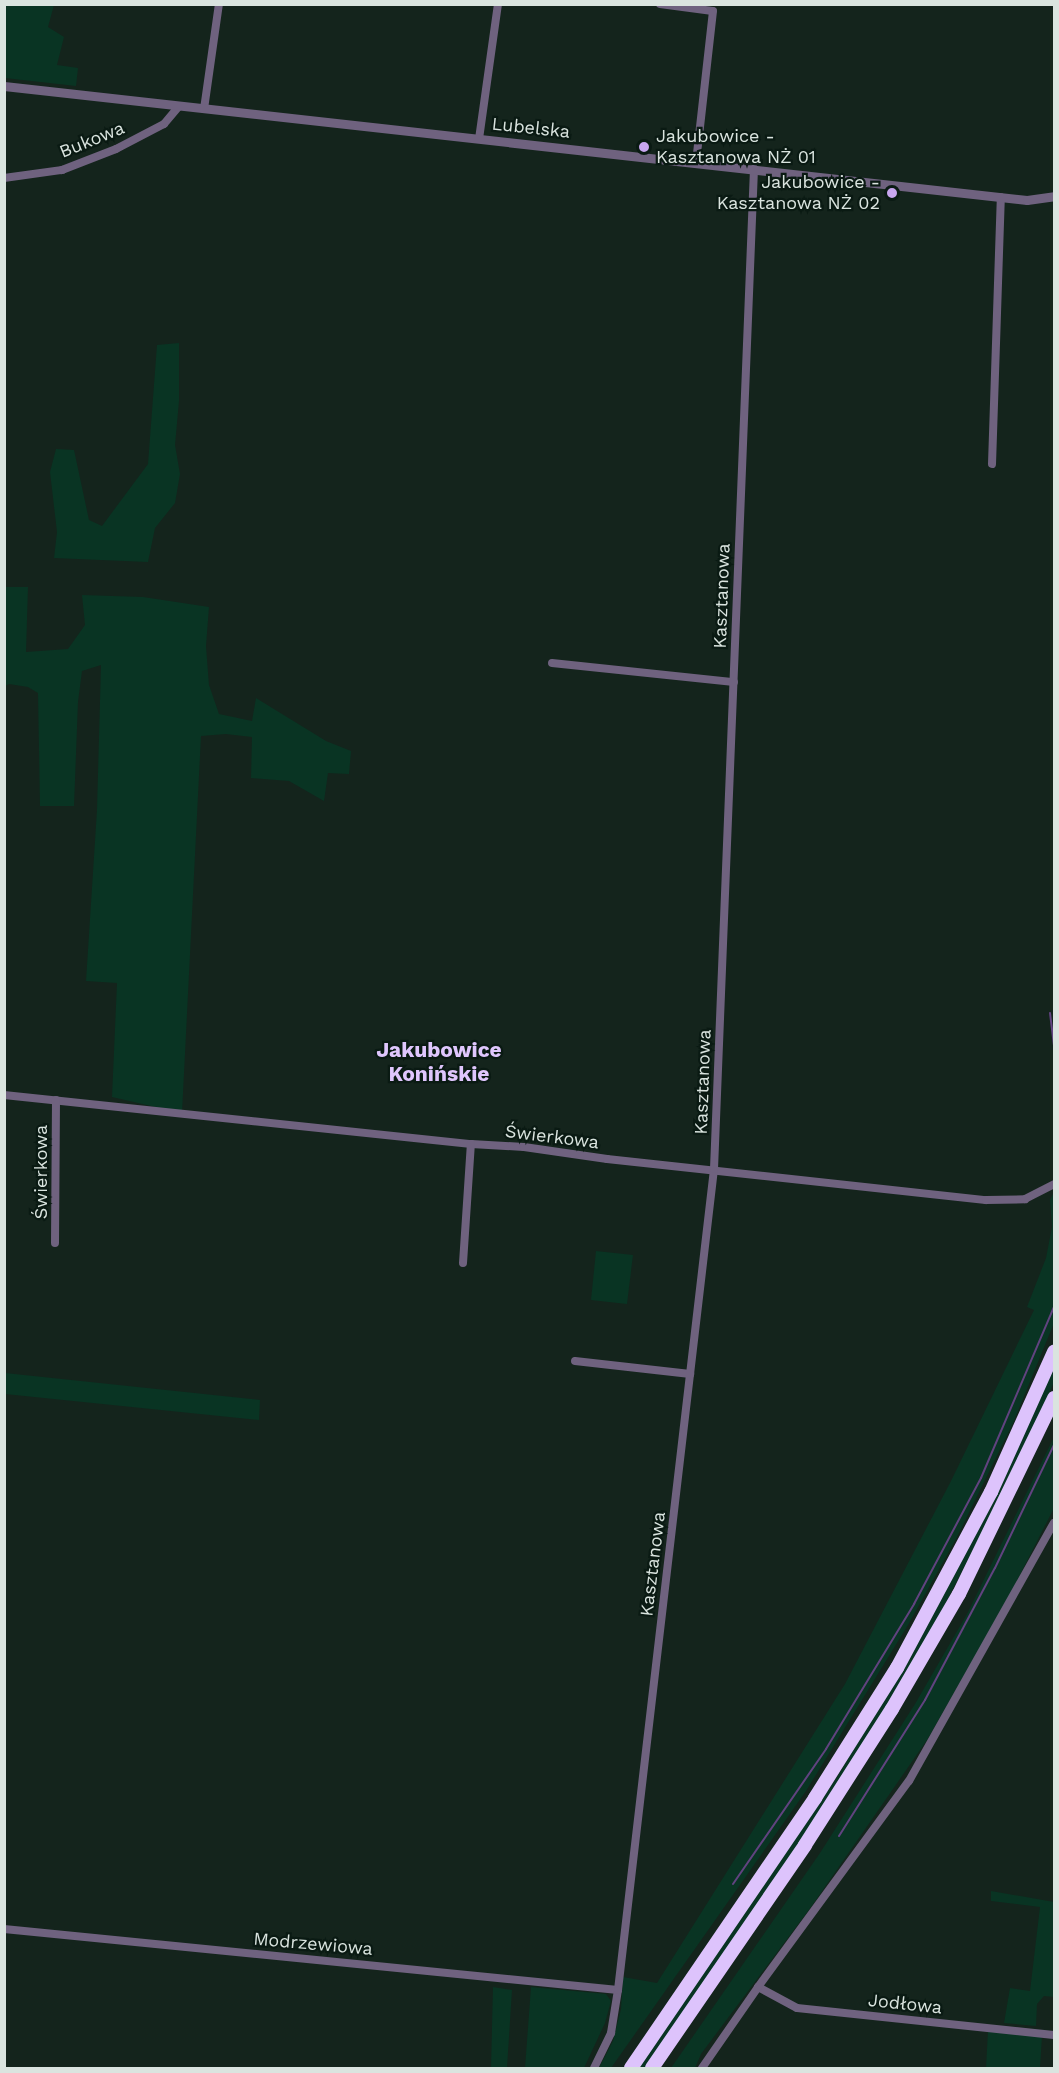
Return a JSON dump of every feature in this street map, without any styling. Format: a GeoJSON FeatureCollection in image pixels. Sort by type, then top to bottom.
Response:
{"type":"FeatureCollection","features":[{"type":"Feature","properties":{"kind":"highway"},"geometry":{"type":"LineString","coordinates":[[630,2068],[815,1798],[897,1668],[991,1492],[1054,1352]]}},
{"type":"Feature","properties":{"kind":"highway"},"geometry":{"type":"LineString","coordinates":[[652,2068],[805,1845],[898,1701],[975,1562],[1054,1398]]}},
{"type":"Feature","properties":{"kind":"street"},"geometry":{"type":"LineString","coordinates":[[204,109],[219,4]]}},
{"type":"Feature","properties":{"kind":"street"},"geometry":{"type":"LineString","coordinates":[[479,139],[498,4]]}},
{"type":"Feature","properties":{"kind":"street"},"geometry":{"type":"LineString","coordinates":[[660,4],[713,11],[696,163]]}},
{"type":"Feature","properties":{"kind":"street","name":"Lubelska"},"geometry":{"type":"LineString","coordinates":[[4,86],[1027,200],[1054,196]]}},
{"type":"Feature","properties":{"kind":"street","name":"Bukowa"},"geometry":{"type":"LineString","coordinates":[[4,178],[62,170],[116,149],[164,124],[179,106]]}},
{"type":"Feature","properties":{"kind":"street","name":"Kasztanowa"},"geometry":{"type":"LineString","coordinates":[[594,2068],[611,2033],[618,1990],[714,1169],[754,169]]}},
{"type":"Feature","properties":{"kind":"street"},"geometry":{"type":"LineString","coordinates":[[993,464],[1001,197]]}},
{"type":"Feature","properties":{"kind":"street"},"geometry":{"type":"LineString","coordinates":[[552,663],[734,682]]}},
{"type":"Feature","properties":{"kind":"street","name":"Świerkowa"},"geometry":{"type":"LineString","coordinates":[[4,1095],[471,1144],[524,1147],[607,1159],[986,1200],[1025,1199],[1043,1192],[1054,1184]]}},
{"type":"Feature","properties":{"kind":"street","name":"Świerkowa"},"geometry":{"type":"LineString","coordinates":[[55,1243],[56,1100]]}},
{"type":"Feature","properties":{"kind":"street"},"geometry":{"type":"LineString","coordinates":[[463,1263],[471,1144]]}},
{"type":"Feature","properties":{"kind":"street"},"geometry":{"type":"LineString","coordinates":[[575,1361],[690,1374]]}},
{"type":"Feature","properties":{"kind":"street"},"geometry":{"type":"LineString","coordinates":[[702,2068],[913,1774],[1054,1523]]}},
{"type":"Feature","properties":{"kind":"street","name":"Modrzewiowa"},"geometry":{"type":"LineString","coordinates":[[4,1929],[618,1990]]}},
{"type":"Feature","properties":{"kind":"street","name":"Jodłowa"},"geometry":{"type":"LineString","coordinates":[[758,1987],[797,2008],[1054,2035]]}},
{"type":"Feature","properties":{"kind":"green space"},"geometry":{"type":"Polygon","coordinates":[[[5,4],[54,5],[48,27],[64,37],[57,65],[78,68],[76,86],[5,78],[5,4]]]}},
{"type":"Feature","properties":{"kind":"green space"},"geometry":{"type":"Polygon","coordinates":[[[179,343],[179,401],[175,445],[180,474],[175,503],[155,528],[148,562],[54,558],[57,532],[50,472],[56,449],[74,450],[89,520],[102,526],[148,464],[157,345],[179,343]]]}},
{"type":"Feature","properties":{"kind":"green space"},"geometry":{"type":"Polygon","coordinates":[[[5,587],[28,587],[26,652],[68,649],[85,625],[82,595],[143,597],[209,607],[206,646],[209,685],[219,714],[252,721],[256,698],[326,741],[351,751],[349,774],[328,773],[324,801],[289,781],[251,778],[252,737],[226,734],[201,736],[182,1113],[112,1097],[117,983],[86,981],[97,810],[101,665],[82,671],[78,702],[74,806],[40,806],[38,693],[28,687],[9,684],[5,686],[5,587]]]}},
{"type":"Feature","properties":{"kind":"green space"},"geometry":{"type":"Polygon","coordinates":[[[1054,1192],[1054,1323],[1013,1423],[957,1537],[908,1625],[806,1791],[611,2068],[599,2068],[613,2041],[621,2009],[623,1977],[657,1983],[845,1684],[951,1481],[1034,1310],[1027,1307],[1046,1258],[1052,1227],[1050,1200],[1054,1192]]]}},
{"type":"Feature","properties":{"kind":"green space"},"geometry":{"type":"Polygon","coordinates":[[[596,1251],[633,1255],[627,1304],[591,1300],[596,1251]]]}},
{"type":"Feature","properties":{"kind":"green space"},"geometry":{"type":"Polygon","coordinates":[[[1054,1368],[1054,1382],[1024,1450],[923,1647],[844,1779],[646,2068],[637,2068],[837,1777],[917,1644],[985,1517],[1054,1368]]]}},
{"type":"Feature","properties":{"kind":"green space"},"geometry":{"type":"Polygon","coordinates":[[[5,1373],[260,1400],[259,1420],[5,1394],[5,1373]]]}},
{"type":"Feature","properties":{"kind":"green space"},"geometry":{"type":"Polygon","coordinates":[[[1054,1437],[1054,1508],[1007,1600],[927,1740],[811,1907],[701,2054],[695,2068],[671,2068],[820,1853],[915,1704],[967,1614],[1054,1437]]]}},
{"type":"Feature","properties":{"kind":"green space"},"geometry":{"type":"Polygon","coordinates":[[[991,1891],[1054,1902],[1054,1997],[1044,1996],[1037,2004],[1036,2026],[1004,2023],[1010,1988],[1030,1991],[1040,1907],[991,1901],[991,1891]]]}},
{"type":"Feature","properties":{"kind":"green space"},"geometry":{"type":"Polygon","coordinates":[[[493,1987],[512,1990],[507,2068],[491,2068],[493,1987]]]}},
{"type":"Feature","properties":{"kind":"green space"},"geometry":{"type":"Polygon","coordinates":[[[531,1987],[606,1994],[611,2001],[605,2023],[584,2068],[525,2068],[531,1987]]]}},
{"type":"Feature","properties":{"kind":"green space"},"geometry":{"type":"Polygon","coordinates":[[[988,2031],[1042,2036],[1040,2068],[986,2068],[988,2031]]]}},
{"type":"Feature","properties":{"kind":"waterway"},"geometry":{"type":"LineString","coordinates":[[1050,1013],[1054,1045]]}},
{"type":"Feature","properties":{"kind":"waterway"},"geometry":{"type":"LineString","coordinates":[[733,1884],[826,1749],[914,1604],[981,1478],[1054,1307]]}},
{"type":"Feature","properties":{"kind":"waterway"},"geometry":{"type":"LineString","coordinates":[[839,1836],[925,1700],[995,1568],[1054,1445]]}},
{"type":"Feature","properties":{"kind":"place","name":"Jakubowice - Kasztanowa NŻ 01"},"geometry":{"type":"Point","coordinates":[644,147]}},
{"type":"Feature","properties":{"kind":"place","name":"Jakubowice - Kasztanowa NŻ 02"},"geometry":{"type":"Point","coordinates":[892,193]}},
{"type":"Feature","properties":{"kind":"district","name":"Jakubowice Konińskie"},"geometry":{"type":"Point","coordinates":[439,1062]}}]}
